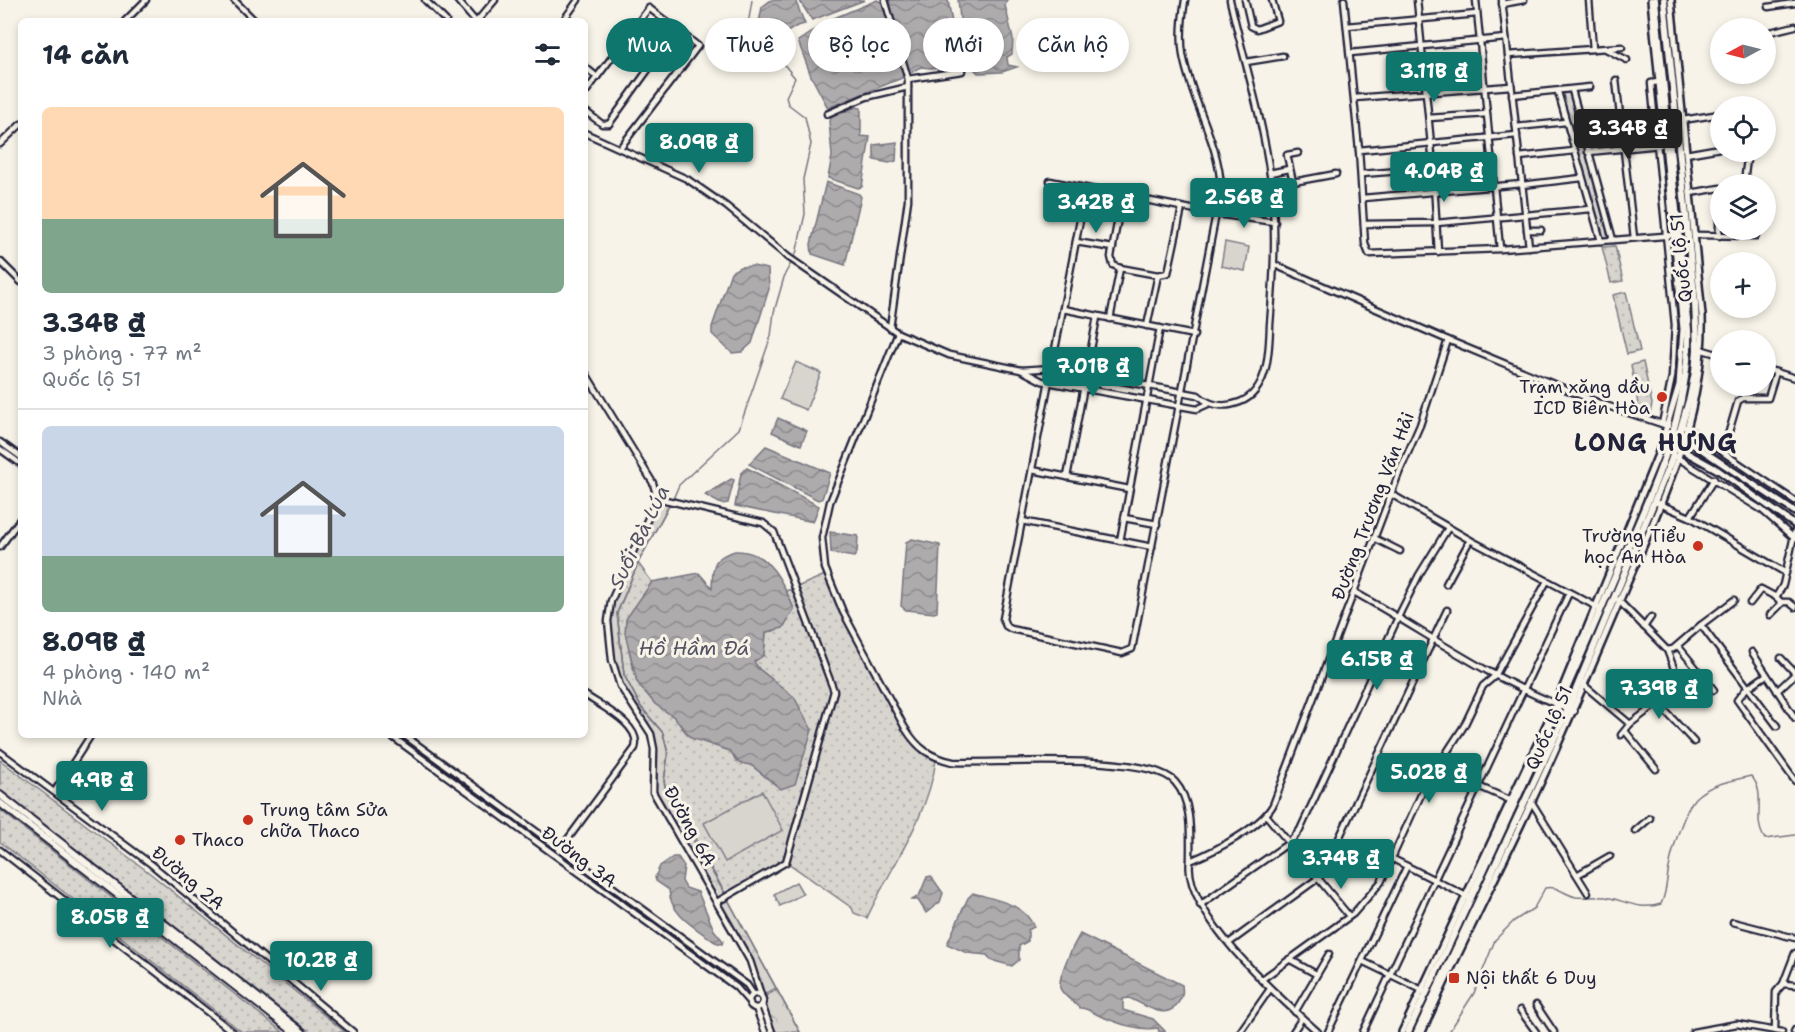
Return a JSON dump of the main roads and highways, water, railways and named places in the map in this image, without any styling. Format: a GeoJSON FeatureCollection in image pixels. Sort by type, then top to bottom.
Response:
{"type":"FeatureCollection","features":[{"type":"Feature","properties":{"kind":"highway","name":"Quốc lộ 51"},"geometry":{"type":"LineString","coordinates":[[1408,1032],[1424,991],[1558,705],[1663,449],[1667,427],[1672,420],[1685,381],[1689,348],[1653,0]]}},
{"type":"Feature","properties":{"kind":"highway","name":"Quốc lộ 51"},"geometry":{"type":"LineString","coordinates":[[1417,1032],[1465,936],[1571,710],[1658,502],[1685,428],[1697,349],[1693,252],[1677,90],[1664,0]]}},
{"type":"Feature","properties":{"kind":"highway"},"geometry":{"type":"LineString","coordinates":[[1558,705],[1571,710]]}},
{"type":"Feature","properties":{"kind":"highway"},"geometry":{"type":"LineString","coordinates":[[0,795],[302,1032]]}},
{"type":"Feature","properties":{"kind":"highway"},"geometry":{"type":"LineString","coordinates":[[0,803],[294,1032]]}},
{"type":"Feature","properties":{"kind":"main road","name":"Quốc lộ 51"},"geometry":{"type":"LineString","coordinates":[[1653,0],[1659,82],[1677,234],[1683,347],[1672,420]]}},
{"type":"Feature","properties":{"kind":"main road","name":"Quốc lộ 51"},"geometry":{"type":"LineString","coordinates":[[1671,0],[1677,90],[1686,154],[1687,194],[1694,236],[1693,252],[1706,350],[1697,396],[1685,428]]}},
{"type":"Feature","properties":{"kind":"main road"},"geometry":{"type":"LineString","coordinates":[[1667,427],[1795,512]]}},
{"type":"Feature","properties":{"kind":"main road"},"geometry":{"type":"LineString","coordinates":[[1666,440],[1728,477],[1795,525]]}},
{"type":"Feature","properties":{"kind":"main road","name":"Quốc lộ 51"},"geometry":{"type":"LineString","coordinates":[[1571,710],[1585,686],[1617,599]]}},
{"type":"Feature","properties":{"kind":"main road","name":"Quốc lộ 51"},"geometry":{"type":"LineString","coordinates":[[1422,1032],[1465,936]]}},
{"type":"Feature","properties":{"kind":"main road","name":"Quốc lộ 51"},"geometry":{"type":"LineString","coordinates":[[1402,1032],[1424,991]]}},
{"type":"Feature","properties":{"kind":"water"},"geometry":{"type":"Polygon","coordinates":[[[771,0],[795,0],[805,24],[796,27],[796,18],[760,18],[762,7],[771,0]]]}},
{"type":"Feature","properties":{"kind":"water"},"geometry":{"type":"Polygon","coordinates":[[[799,0],[865,0],[817,18],[811,18],[799,0]]]}},
{"type":"Feature","properties":{"kind":"water"},"geometry":{"type":"Polygon","coordinates":[[[877,0],[883,3],[887,18],[834,18],[877,0]]]}},
{"type":"Feature","properties":{"kind":"water"},"geometry":{"type":"Polygon","coordinates":[[[889,0],[948,0],[951,18],[923,18],[923,67],[911,72],[911,18],[894,18],[889,0]]]}},
{"type":"Feature","properties":{"kind":"water"},"geometry":{"type":"Polygon","coordinates":[[[958,0],[1008,0],[1005,5],[1013,39],[1012,54],[1007,57],[1008,65],[1016,67],[1004,71],[1004,18],[960,18],[958,0]]]}},
{"type":"Feature","properties":{"kind":"water"},"geometry":{"type":"Polygon","coordinates":[[[808,35],[808,68],[798,41],[808,35]]]}},
{"type":"Feature","properties":{"kind":"water"},"geometry":{"type":"Polygon","coordinates":[[[810,72],[903,72],[902,78],[828,108],[810,72]]]}},
{"type":"Feature","properties":{"kind":"water"},"geometry":{"type":"Polygon","coordinates":[[[856,107],[861,108],[861,136],[870,137],[862,187],[858,188],[828,178],[832,156],[829,121],[832,117],[856,107]]]}},
{"type":"Feature","properties":{"kind":"water"},"geometry":{"type":"Polygon","coordinates":[[[897,142],[896,161],[889,163],[874,160],[874,145],[897,142]]]}},
{"type":"Feature","properties":{"kind":"water"},"geometry":{"type":"Polygon","coordinates":[[[826,182],[859,194],[861,197],[845,265],[812,254],[811,244],[826,182]]]}},
{"type":"Feature","properties":{"kind":"water"},"geometry":{"type":"Polygon","coordinates":[[[753,266],[768,269],[769,289],[752,343],[742,352],[732,353],[712,334],[712,327],[731,272],[740,267],[753,266]]]}},
{"type":"Feature","properties":{"kind":"water"},"geometry":{"type":"Polygon","coordinates":[[[778,418],[807,431],[801,445],[772,432],[778,418]]]}},
{"type":"Feature","properties":{"kind":"water"},"geometry":{"type":"Polygon","coordinates":[[[766,446],[830,473],[822,499],[818,500],[749,464],[766,446]]]}},
{"type":"Feature","properties":{"kind":"water"},"geometry":{"type":"Polygon","coordinates":[[[747,468],[819,506],[813,522],[735,506],[741,473],[747,468]]]}},
{"type":"Feature","properties":{"kind":"water"},"geometry":{"type":"Polygon","coordinates":[[[731,479],[734,480],[728,503],[721,504],[705,495],[731,479]]]}},
{"type":"Feature","properties":{"kind":"water"},"geometry":{"type":"Polygon","coordinates":[[[830,532],[858,536],[857,553],[854,557],[831,553],[830,532]]]}},
{"type":"Feature","properties":{"kind":"water"},"geometry":{"type":"Polygon","coordinates":[[[912,539],[940,545],[937,612],[934,613],[906,610],[901,606],[906,542],[912,539]]]}},
{"type":"Feature","properties":{"kind":"water","name":"Hồ Hầm Đá"},"geometry":{"type":"Polygon","coordinates":[[[735,551],[747,552],[766,562],[785,588],[794,609],[783,628],[766,632],[764,655],[754,662],[759,669],[794,697],[812,730],[795,784],[781,789],[751,765],[739,763],[730,751],[691,738],[674,717],[655,704],[637,682],[625,633],[626,619],[652,582],[699,573],[712,588],[713,568],[717,560],[735,551]]]}},
{"type":"Feature","properties":{"kind":"water"},"geometry":{"type":"Polygon","coordinates":[[[673,857],[678,857],[684,866],[682,881],[686,888],[698,892],[714,930],[723,941],[722,944],[715,942],[685,920],[674,907],[669,890],[656,881],[655,877],[660,866],[673,857]]]}},
{"type":"Feature","properties":{"kind":"water"},"geometry":{"type":"Polygon","coordinates":[[[931,876],[943,893],[940,902],[926,913],[918,900],[912,900],[919,896],[927,877],[931,876]]]}},
{"type":"Feature","properties":{"kind":"water"},"geometry":{"type":"Polygon","coordinates":[[[973,893],[1016,908],[1029,919],[1034,927],[1028,930],[1028,941],[1019,946],[1019,960],[1012,966],[991,960],[987,955],[967,953],[947,944],[968,898],[973,893]]]}},
{"type":"Feature","properties":{"kind":"water"},"geometry":{"type":"Polygon","coordinates":[[[1080,934],[1182,985],[1181,999],[1173,1009],[1168,1011],[1155,1010],[1129,998],[1123,999],[1123,1010],[1153,1019],[1166,1032],[1159,1032],[1158,1028],[1127,1026],[1112,1021],[1080,1008],[1063,993],[1060,988],[1061,976],[1080,934]]]}},
{"type":"Feature","properties":{"kind":"waterway","name":"Suối Bà Lúa"},"geometry":{"type":"LineString","coordinates":[[673,499],[679,485],[739,429],[771,336],[774,312],[785,274],[796,254],[805,214],[803,179],[811,144],[805,117],[788,104],[786,97],[795,78],[774,52],[747,31],[752,0]]}},
{"type":"Feature","properties":{"kind":"waterway","name":"Suối Bà Lúa"},"geometry":{"type":"LineString","coordinates":[[670,503],[638,563],[617,613],[624,675],[641,707],[663,733],[668,754],[664,781],[667,795],[725,894]]}},
{"type":"Feature","properties":{"kind":"waterway","name":"Suối Bà Lúa"},"geometry":{"type":"LineString","coordinates":[[1449,1032],[1474,993],[1495,940],[1514,921],[1534,908],[1545,888],[1557,889],[1576,897],[1605,897],[1646,906],[1661,904],[1683,821],[1695,798],[1707,789],[1751,776],[1758,791],[1759,823],[1765,839],[1795,835]]}},
{"type":"Feature","properties":{"kind":"waterway","name":"Suối Bà Lúa"},"geometry":{"type":"LineString","coordinates":[[727,898],[800,1032]]}},
{"type":"Feature","properties":{"kind":"place","name":"Trạm xăng dầu ICD Biên Hòa"},"geometry":{"type":"Point","coordinates":[1662,397]}},
{"type":"Feature","properties":{"kind":"place","name":"Trường Tiểu học An Hòa"},"geometry":{"type":"Point","coordinates":[1698,546]}},
{"type":"Feature","properties":{"kind":"place","name":"Trung tâm Sửa chữa Thaco"},"geometry":{"type":"Point","coordinates":[248,820]}},
{"type":"Feature","properties":{"kind":"place","name":"Thaco"},"geometry":{"type":"Point","coordinates":[180,840]}},
{"type":"Feature","properties":{"kind":"place","name":"Nội thất 6 Duy"},"geometry":{"type":"Point","coordinates":[1454,978]}},
{"type":"Feature","properties":{"kind":"district","name":"LONG HƯNG"},"geometry":{"type":"Point","coordinates":[1656,443]}}]}
